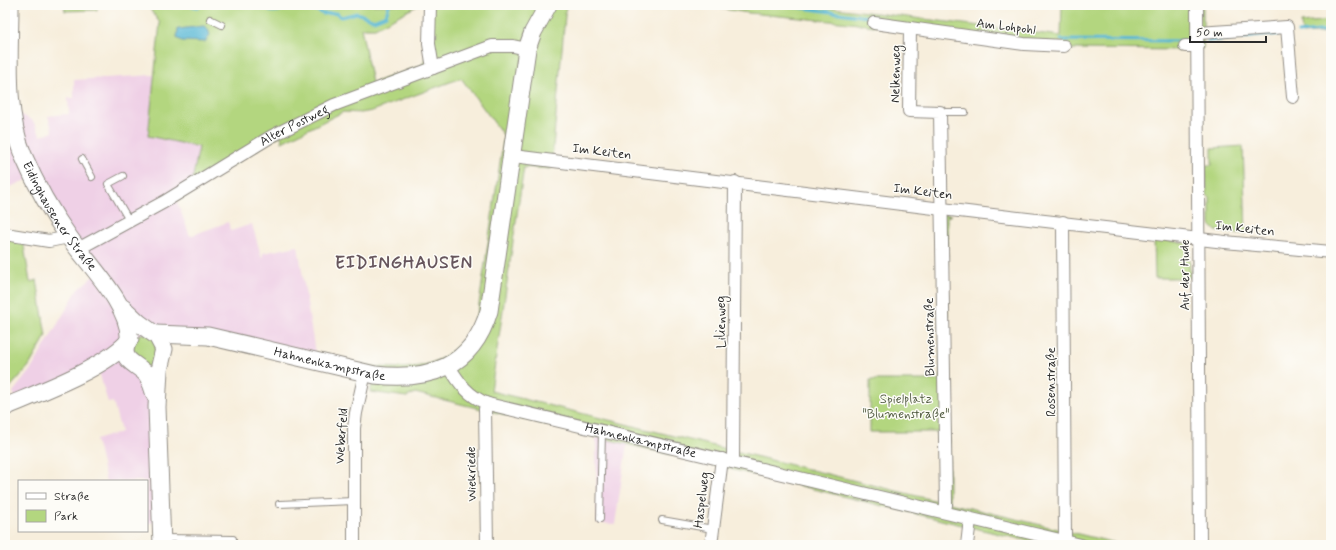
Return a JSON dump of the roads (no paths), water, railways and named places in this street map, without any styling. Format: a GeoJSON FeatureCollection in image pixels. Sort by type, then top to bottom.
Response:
{"type":"FeatureCollection","features":[{"type":"Feature","properties":{"kind":"street","name":"Eidinghausener Straße"},"geometry":{"type":"LineString","coordinates":[[10,5],[7,28],[9,115],[24,156],[69,242],[117,302],[162,342],[157,407],[162,542]]}},
{"type":"Feature","properties":{"kind":"street"},"geometry":{"type":"LineString","coordinates":[[430,5],[429,44],[433,68]]}},
{"type":"Feature","properties":{"kind":"street"},"geometry":{"type":"LineString","coordinates":[[448,365],[462,356],[485,326],[494,285],[527,49],[533,32],[548,5]]}},
{"type":"Feature","properties":{"kind":"street","name":"Auf der Hude"},"geometry":{"type":"LineString","coordinates":[[1197,5],[1200,545]]}},
{"type":"Feature","properties":{"kind":"street","name":"Am Lohpohl"},"geometry":{"type":"LineString","coordinates":[[874,24],[1024,44],[1064,46]]}},
{"type":"Feature","properties":{"kind":"street"},"geometry":{"type":"LineString","coordinates":[[1198,33],[1287,27],[1293,98]]}},
{"type":"Feature","properties":{"kind":"street","name":"Nelkenweg"},"geometry":{"type":"LineString","coordinates":[[910,28],[909,112],[940,112]]}},
{"type":"Feature","properties":{"kind":"street","name":"Alter Postweg"},"geometry":{"type":"LineString","coordinates":[[69,242],[130,222],[279,132],[334,105],[492,46],[513,46],[527,49]]}},
{"type":"Feature","properties":{"kind":"street"},"geometry":{"type":"LineString","coordinates":[[1186,46],[1198,46]]}},
{"type":"Feature","properties":{"kind":"street"},"geometry":{"type":"LineString","coordinates":[[940,112],[942,209]]}},
{"type":"Feature","properties":{"kind":"street","name":"Im Keiten"},"geometry":{"type":"LineString","coordinates":[[513,156],[735,182],[942,209],[1331,252]]}},
{"type":"Feature","properties":{"kind":"street","name":"Lilienweg"},"geometry":{"type":"LineString","coordinates":[[727,460],[735,454],[735,182]]}},
{"type":"Feature","properties":{"kind":"street","name":"Blumenstraße"},"geometry":{"type":"LineString","coordinates":[[942,209],[945,450],[944,512]]}},
{"type":"Feature","properties":{"kind":"street","name":"Rosenstraße"},"geometry":{"type":"LineString","coordinates":[[1063,222],[1065,541]]}},
{"type":"Feature","properties":{"kind":"street"},"geometry":{"type":"LineString","coordinates":[[5,234],[49,241],[69,242]]}},
{"type":"Feature","properties":{"kind":"street","name":"Eidinghausener Straße"},"geometry":{"type":"LineString","coordinates":[[117,302],[127,326],[128,342],[126,354],[135,365],[147,375],[157,407]]}},
{"type":"Feature","properties":{"kind":"street"},"geometry":{"type":"LineString","coordinates":[[90,369],[120,350],[138,332],[152,333]]}},
{"type":"Feature","properties":{"kind":"street","name":"Hahnenkampstraße"},"geometry":{"type":"LineString","coordinates":[[152,333],[200,335],[365,373],[392,377],[428,375],[448,365],[462,388],[477,400],[488,404],[1081,545]]}},
{"type":"Feature","properties":{"kind":"street","name":"Hahnenkampstraße"},"geometry":{"type":"LineString","coordinates":[[162,356],[170,347],[215,338]]}},
{"type":"Feature","properties":{"kind":"street"},"geometry":{"type":"LineString","coordinates":[[5,407],[90,369],[114,362],[155,366],[162,356]]}},
{"type":"Feature","properties":{"kind":"street","name":"Weberfeld"},"geometry":{"type":"LineString","coordinates":[[354,545],[354,428],[365,373]]}},
{"type":"Feature","properties":{"kind":"street","name":"Wiekriede"},"geometry":{"type":"LineString","coordinates":[[487,545],[485,409],[488,404]]}},
{"type":"Feature","properties":{"kind":"street","name":"Haspelweg"},"geometry":{"type":"LineString","coordinates":[[710,545],[727,460]]}},
{"type":"Feature","properties":{"kind":"street"},"geometry":{"type":"LineString","coordinates":[[967,545],[970,519]]}},
{"type":"Feature","properties":{"kind":"lane"},"geometry":{"type":"LineString","coordinates":[[210,19],[222,25]]}},
{"type":"Feature","properties":{"kind":"lane"},"geometry":{"type":"LineString","coordinates":[[940,112],[966,112]]}},
{"type":"Feature","properties":{"kind":"lane"},"geometry":{"type":"LineString","coordinates":[[82,159],[92,177]]}},
{"type":"Feature","properties":{"kind":"lane"},"geometry":{"type":"LineString","coordinates":[[123,176],[108,184],[130,222]]}},
{"type":"Feature","properties":{"kind":"lane"},"geometry":{"type":"LineString","coordinates":[[600,519],[602,431]]}},
{"type":"Feature","properties":{"kind":"lane"},"geometry":{"type":"LineString","coordinates":[[279,504],[354,501]]}},
{"type":"Feature","properties":{"kind":"lane"},"geometry":{"type":"LineString","coordinates":[[662,520],[713,529]]}},
{"type":"Feature","properties":{"kind":"lane"},"geometry":{"type":"LineString","coordinates":[[162,542],[233,539]]}},
{"type":"Feature","properties":{"kind":"water"},"geometry":{"type":"Polygon","coordinates":[[[204,26],[208,29],[210,35],[205,42],[182,41],[177,38],[178,29],[204,26]]]}},
{"type":"Feature","properties":{"kind":"waterway"},"geometry":{"type":"LineString","coordinates":[[161,5],[162,7],[168,5]]}},
{"type":"Feature","properties":{"kind":"waterway"},"geometry":{"type":"LineString","coordinates":[[189,5],[198,7],[200,5]]}},
{"type":"Feature","properties":{"kind":"waterway"},"geometry":{"type":"LineString","coordinates":[[266,5],[270,11],[281,10],[290,5]]}},
{"type":"Feature","properties":{"kind":"waterway"},"geometry":{"type":"LineString","coordinates":[[306,5],[323,14],[337,13],[341,17],[357,13],[374,20],[386,15],[389,5]]}},
{"type":"Feature","properties":{"kind":"waterway"},"geometry":{"type":"LineString","coordinates":[[781,5],[875,18]]}},
{"type":"Feature","properties":{"kind":"waterway"},"geometry":{"type":"LineString","coordinates":[[1298,33],[1331,30]]}},
{"type":"Feature","properties":{"kind":"waterway"},"geometry":{"type":"LineString","coordinates":[[1208,41],[1281,34]]}},
{"type":"Feature","properties":{"kind":"waterway"},"geometry":{"type":"LineString","coordinates":[[1061,40],[1186,41]]}},
{"type":"Feature","properties":{"kind":"district","name":"EIDINGHAUSEN"},"geometry":{"type":"Point","coordinates":[404,263]}},
{"type":"Feature","properties":{"kind":"park label","name":"Spielplatz \"Blumenstraße\""},"geometry":{"type":"Point","coordinates":[906,406]}}]}
